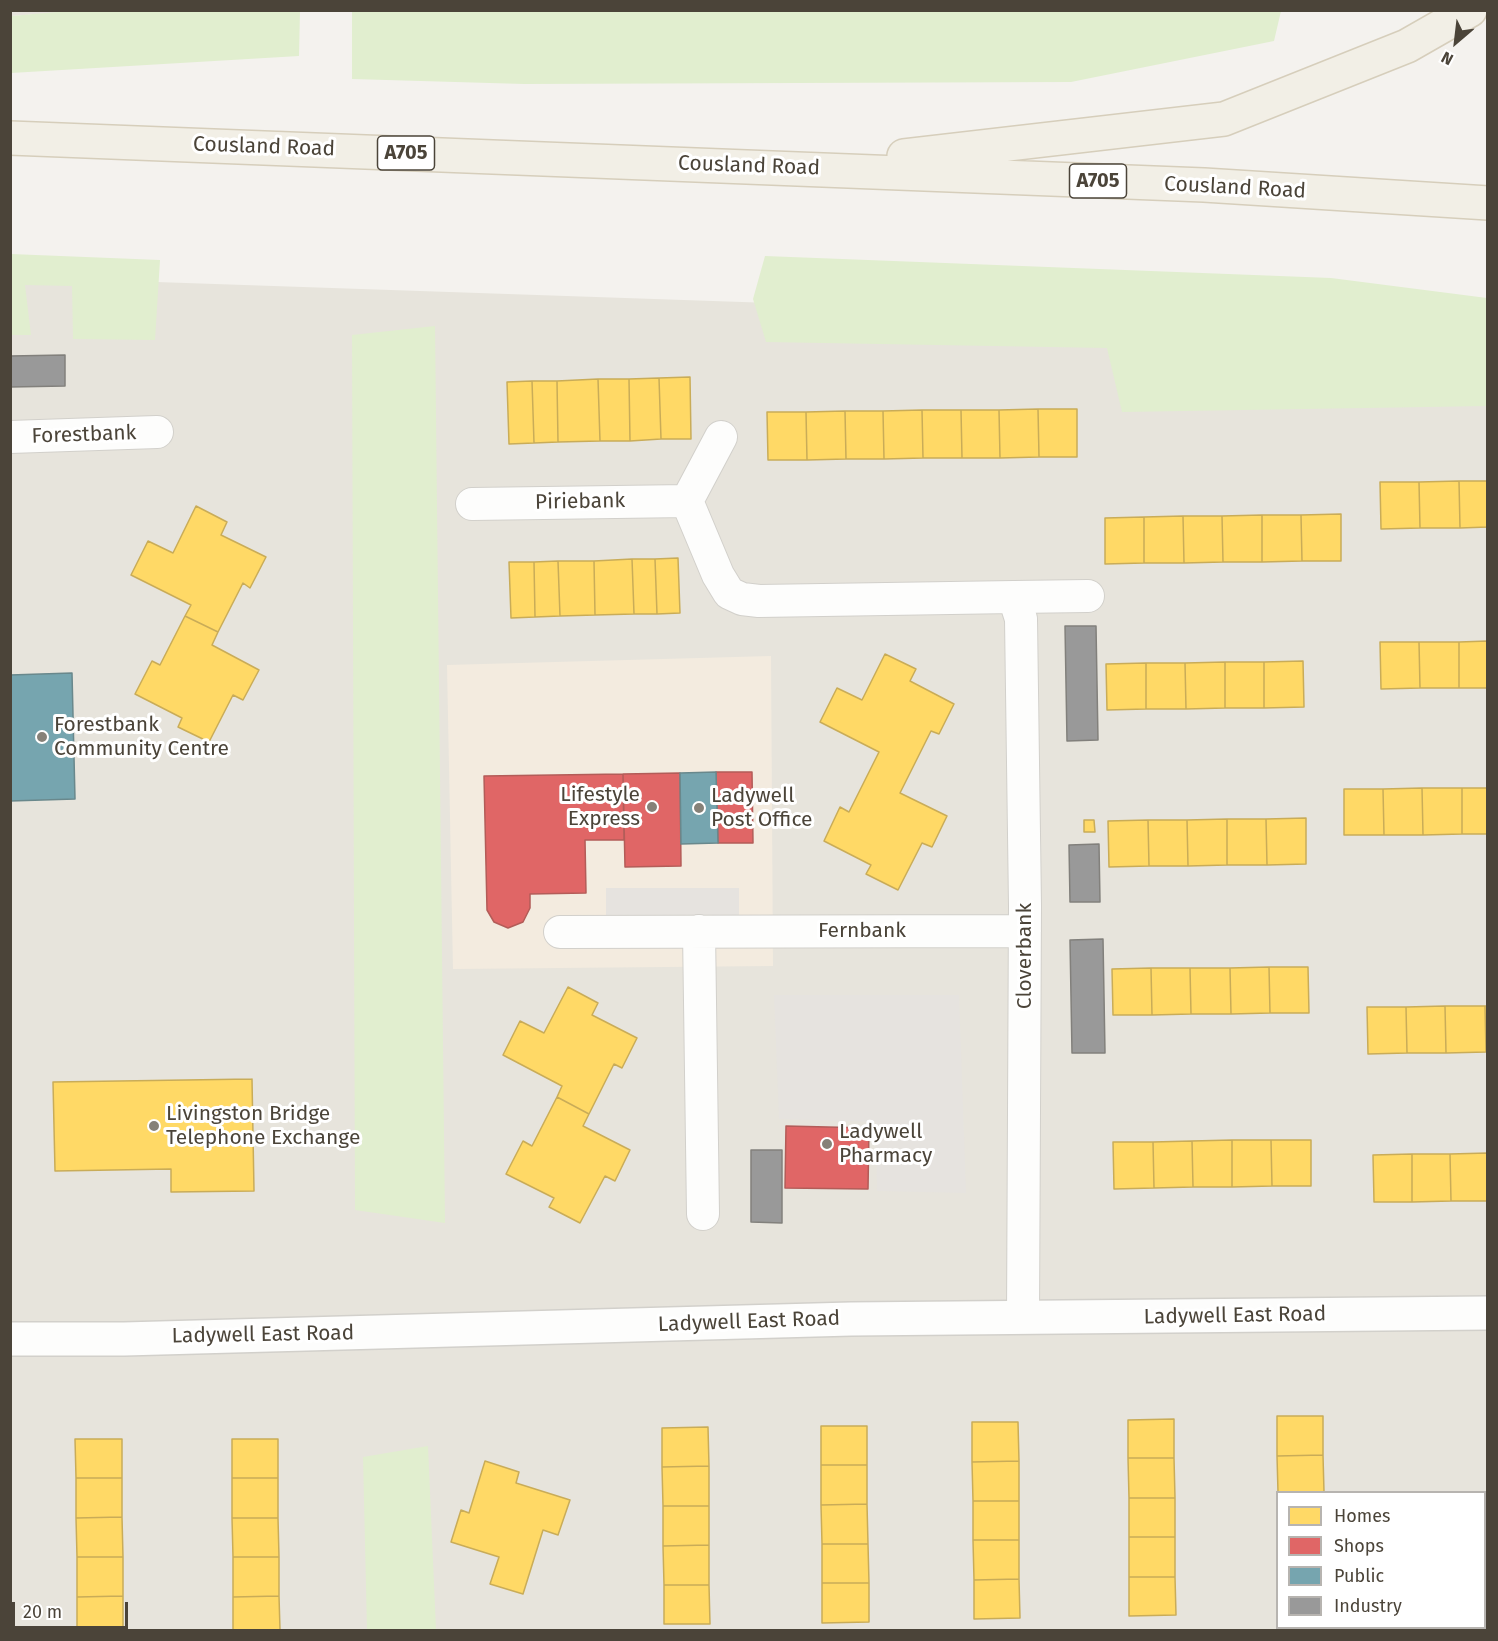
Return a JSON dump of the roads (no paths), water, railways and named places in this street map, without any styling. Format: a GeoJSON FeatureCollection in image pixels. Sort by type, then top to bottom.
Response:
{"type":"FeatureCollection","features":[{"type":"Feature","properties":{"kind":"main road"},"geometry":{"type":"LineString","coordinates":[[801,168],[1224,119],[1407,46],[1470,10]]}},
{"type":"Feature","properties":{"kind":"main road","name":"Cousland Road"},"geometry":{"type":"LineString","coordinates":[[10,138],[1192,185],[1488,203]]}},
{"type":"Feature","properties":{"kind":"main road"},"geometry":{"type":"LineString","coordinates":[[1396,198],[1488,226]]}},
{"type":"Feature","properties":{"kind":"street","name":"Forestbank"},"geometry":{"type":"LineString","coordinates":[[10,437],[157,432]]}},
{"type":"Feature","properties":{"kind":"street"},"geometry":{"type":"LineString","coordinates":[[721,437],[687,501],[718,575],[729,593],[742,599],[759,602],[1088,596]]}},
{"type":"Feature","properties":{"kind":"street","name":"Piriebank"},"geometry":{"type":"LineString","coordinates":[[472,504],[687,501]]}},
{"type":"Feature","properties":{"kind":"street","name":"Cloverbank"},"geometry":{"type":"LineString","coordinates":[[1014,597],[1021,619],[1025,931],[1023,1316]]}},
{"type":"Feature","properties":{"kind":"street","name":"Fernbank"},"geometry":{"type":"LineString","coordinates":[[560,932],[1025,931]]}},
{"type":"Feature","properties":{"kind":"street"},"geometry":{"type":"LineString","coordinates":[[699,932],[703,1214]]}},
{"type":"Feature","properties":{"kind":"street","name":"Ladywell East Road"},"geometry":{"type":"LineString","coordinates":[[10,1339],[124,1339],[1023,1316],[1488,1313]]}},
{"type":"Feature","properties":{"kind":"place","name":"Forestbank Community Centre"},"geometry":{"type":"Point","coordinates":[42,737]}},
{"type":"Feature","properties":{"kind":"place","name":"Lifestyle Express"},"geometry":{"type":"Point","coordinates":[652,807]}},
{"type":"Feature","properties":{"kind":"place","name":"Ladywell Post Office"},"geometry":{"type":"Point","coordinates":[699,808]}},
{"type":"Feature","properties":{"kind":"place","name":"Livingston Bridge Telephone Exchange"},"geometry":{"type":"Point","coordinates":[154,1126]}},
{"type":"Feature","properties":{"kind":"place","name":"Ladywell Pharmacy"},"geometry":{"type":"Point","coordinates":[827,1144]}}]}
